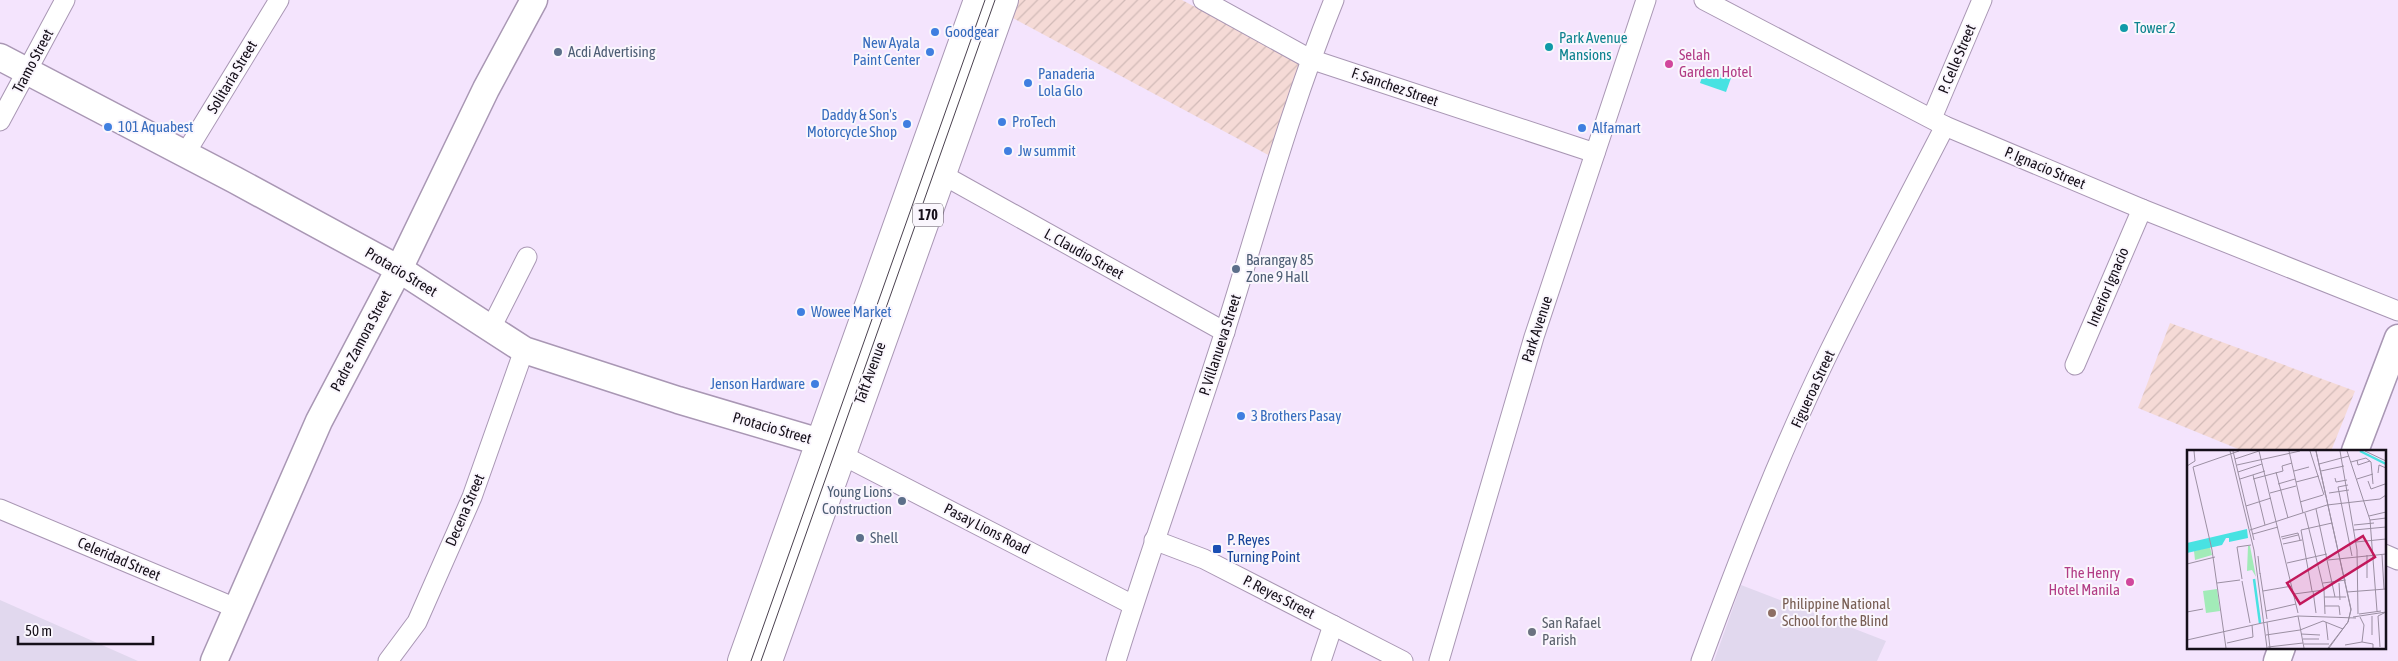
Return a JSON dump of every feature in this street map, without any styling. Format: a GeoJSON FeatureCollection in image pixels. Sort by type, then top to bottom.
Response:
{"type":"FeatureCollection","features":[{"type":"Feature","properties":{"kind":"main road","name":"Taft Avenue"},"geometry":{"type":"LineString","coordinates":[[768,661],[830,448],[978,0]]}},
{"type":"Feature","properties":{"kind":"main road","name":"Taft Avenue"},"geometry":{"type":"LineString","coordinates":[[742,661],[943,175],[1004,0]]}},
{"type":"Feature","properties":{"kind":"street","name":"Tramo Street"},"geometry":{"type":"LineString","coordinates":[[0,121],[65,0]]}},
{"type":"Feature","properties":{"kind":"street","name":"Solitaria Street"},"geometry":{"type":"LineString","coordinates":[[185,154],[279,0]]}},
{"type":"Feature","properties":{"kind":"street","name":"Padre Zamora Street"},"geometry":{"type":"LineString","coordinates":[[214,661],[319,421],[399,269],[486,88],[534,0]]}},
{"type":"Feature","properties":{"kind":"street","name":"F. Sanchez Street"},"geometry":{"type":"LineString","coordinates":[[1203,0],[1310,59],[1595,153]]}},
{"type":"Feature","properties":{"kind":"street","name":"P. Villanueva Street"},"geometry":{"type":"LineString","coordinates":[[1116,661],[1154,540],[1225,332],[1310,59],[1334,0]]}},
{"type":"Feature","properties":{"kind":"street","name":"Park Avenue"},"geometry":{"type":"LineString","coordinates":[[1439,661],[1534,337],[1646,0]]}},
{"type":"Feature","properties":{"kind":"street","name":"P. Ignacio Street"},"geometry":{"type":"LineString","coordinates":[[1704,0],[1938,122],[2142,209],[2398,311]]}},
{"type":"Feature","properties":{"kind":"street","name":"P. Celle Street"},"geometry":{"type":"LineString","coordinates":[[1938,122],[1982,0]]}},
{"type":"Feature","properties":{"kind":"street","name":"Protacio Street"},"geometry":{"type":"LineString","coordinates":[[0,57],[399,269],[524,350],[830,448]]}},
{"type":"Feature","properties":{"kind":"street","name":"Figueroa Street"},"geometry":{"type":"LineString","coordinates":[[1701,661],[1789,438],[1938,122]]}},
{"type":"Feature","properties":{"kind":"street","name":"L. Claudio Street"},"geometry":{"type":"LineString","coordinates":[[943,175],[1225,332]]}},
{"type":"Feature","properties":{"kind":"street","name":"Interior Ignacio"},"geometry":{"type":"LineString","coordinates":[[2074,365],[2142,209]]}},
{"type":"Feature","properties":{"kind":"street"},"geometry":{"type":"LineString","coordinates":[[491,328],[527,257]]}},
{"type":"Feature","properties":{"kind":"street"},"geometry":{"type":"LineString","coordinates":[[2356,450],[2398,338]]}},
{"type":"Feature","properties":{"kind":"street","name":"Decena Street"},"geometry":{"type":"LineString","coordinates":[[388,661],[417,622],[472,497],[524,350]]}},
{"type":"Feature","properties":{"kind":"street","name":"Pasay Lions Road"},"geometry":{"type":"LineString","coordinates":[[830,448],[1133,604]]}},
{"type":"Feature","properties":{"kind":"street","name":"Celeridad Street"},"geometry":{"type":"LineString","coordinates":[[0,509],[238,609]]}},
{"type":"Feature","properties":{"kind":"street","name":"P. Reyes Street"},"geometry":{"type":"LineString","coordinates":[[1154,540],[1204,559],[1402,661]]}},
{"type":"Feature","properties":{"kind":"street"},"geometry":{"type":"LineString","coordinates":[[2386,555],[2398,560]]}},
{"type":"Feature","properties":{"kind":"street"},"geometry":{"type":"LineString","coordinates":[[1321,661],[1333,625]]}},
{"type":"Feature","properties":{"kind":"street"},"geometry":{"type":"LineString","coordinates":[[2277,661],[2282,648]]}},
{"type":"Feature","properties":{"kind":"shaded area"},"geometry":{"type":"Polygon","coordinates":[[[1017,0],[1182,0],[1300,63],[1272,157],[1011,17],[1017,0]]]}},
{"type":"Feature","properties":{"kind":"shaded area"},"geometry":{"type":"Polygon","coordinates":[[[1705,68],[1731,78],[1726,92],[1700,83],[1705,68]]]}},
{"type":"Feature","properties":{"kind":"shaded area"},"geometry":{"type":"Polygon","coordinates":[[[2170,323],[2355,391],[2331,450],[2241,450],[2138,408],[2170,323]]]}},
{"type":"Feature","properties":{"kind":"shaded area","name":"Philippine National School for the Blind"},"geometry":{"type":"Polygon","coordinates":[[[1741,585],[1886,641],[1877,661],[1714,661],[1741,585]]]}},
{"type":"Feature","properties":{"kind":"shaded area"},"geometry":{"type":"Polygon","coordinates":[[[0,600],[138,661],[0,661],[0,600]]]}},
{"type":"Feature","properties":{"kind":"tram line"},"geometry":{"type":"LineString","coordinates":[[751,661],[985,0]]}},
{"type":"Feature","properties":{"kind":"tram line"},"geometry":{"type":"LineString","coordinates":[[761,661],[995,0]]}},
{"type":"Feature","properties":{"kind":"place","name":"Tower 2"},"geometry":{"type":"Point","coordinates":[2124,28]}},
{"type":"Feature","properties":{"kind":"place","name":"Goodgear"},"geometry":{"type":"Point","coordinates":[935,32]}},
{"type":"Feature","properties":{"kind":"place","name":"Park Avenue Mansions"},"geometry":{"type":"Point","coordinates":[1549,47]}},
{"type":"Feature","properties":{"kind":"place","name":"Acdi Advertising"},"geometry":{"type":"Point","coordinates":[558,52]}},
{"type":"Feature","properties":{"kind":"place","name":"New Ayala Paint Center"},"geometry":{"type":"Point","coordinates":[930,52]}},
{"type":"Feature","properties":{"kind":"place","name":"Selah Garden Hotel"},"geometry":{"type":"Point","coordinates":[1669,64]}},
{"type":"Feature","properties":{"kind":"place","name":"Panaderia Lola Glo"},"geometry":{"type":"Point","coordinates":[1028,83]}},
{"type":"Feature","properties":{"kind":"place","name":"ProTech"},"geometry":{"type":"Point","coordinates":[1002,122]}},
{"type":"Feature","properties":{"kind":"place","name":"Daddy & Son's Motorcycle Shop"},"geometry":{"type":"Point","coordinates":[907,124]}},
{"type":"Feature","properties":{"kind":"place","name":"101 Aquabest"},"geometry":{"type":"Point","coordinates":[108,127]}},
{"type":"Feature","properties":{"kind":"place","name":"Alfamart"},"geometry":{"type":"Point","coordinates":[1582,128]}},
{"type":"Feature","properties":{"kind":"place","name":"Jw summit"},"geometry":{"type":"Point","coordinates":[1008,151]}},
{"type":"Feature","properties":{"kind":"place","name":"Barangay 85 Zone 9 Hall"},"geometry":{"type":"Point","coordinates":[1236,269]}},
{"type":"Feature","properties":{"kind":"place","name":"Wowee Market"},"geometry":{"type":"Point","coordinates":[801,312]}},
{"type":"Feature","properties":{"kind":"place","name":"Jenson Hardware"},"geometry":{"type":"Point","coordinates":[815,384]}},
{"type":"Feature","properties":{"kind":"place","name":"3 Brothers Pasay"},"geometry":{"type":"Point","coordinates":[1241,416]}},
{"type":"Feature","properties":{"kind":"place","name":"Young Lions Construction"},"geometry":{"type":"Point","coordinates":[902,501]}},
{"type":"Feature","properties":{"kind":"place","name":"Shell"},"geometry":{"type":"Point","coordinates":[860,538]}},
{"type":"Feature","properties":{"kind":"place","name":"P. Reyes Turning Point"},"geometry":{"type":"Point","coordinates":[1217,549]}},
{"type":"Feature","properties":{"kind":"place","name":"The Henry Hotel Manila"},"geometry":{"type":"Point","coordinates":[2130,582]}},
{"type":"Feature","properties":{"kind":"place","name":"Philippine National School for the Blind"},"geometry":{"type":"Point","coordinates":[1772,613]}},
{"type":"Feature","properties":{"kind":"place","name":"San Rafael Parish"},"geometry":{"type":"Point","coordinates":[1532,632]}}]}
